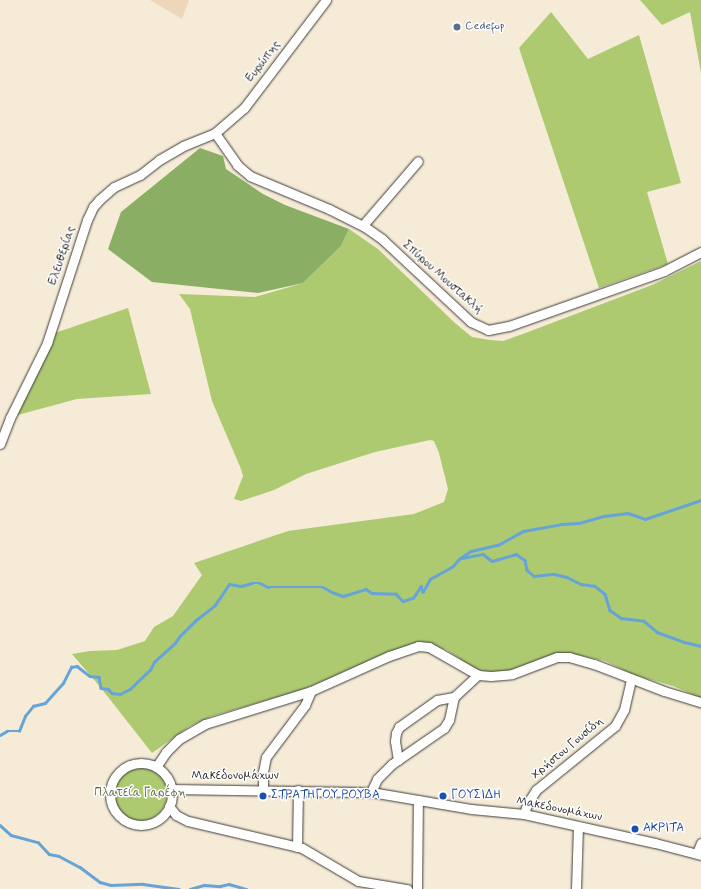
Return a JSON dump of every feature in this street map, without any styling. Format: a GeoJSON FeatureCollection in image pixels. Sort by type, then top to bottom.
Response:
{"type":"FeatureCollection","features":[{"type":"Feature","properties":{"kind":"street","name":"Ευρώπης"},"geometry":{"type":"LineString","coordinates":[[215,133],[244,108],[326,0]]}},
{"type":"Feature","properties":{"kind":"street","name":"Σπύρου Μουστακλή"},"geometry":{"type":"LineString","coordinates":[[215,133],[237,165],[250,176],[335,211],[363,225],[382,239],[479,328],[488,330],[509,326],[656,273],[701,252]]}},
{"type":"Feature","properties":{"kind":"street","name":"Ελευθερίας"},"geometry":{"type":"LineString","coordinates":[[0,444],[10,418],[47,343],[87,220],[93,207],[114,187],[140,175],[159,160],[184,146],[215,133]]}},
{"type":"Feature","properties":{"kind":"street"},"geometry":{"type":"LineString","coordinates":[[363,225],[418,162]]}},
{"type":"Feature","properties":{"kind":"street"},"geometry":{"type":"LineString","coordinates":[[156,767],[174,744],[198,728],[215,720],[311,691],[389,656],[418,646],[429,647],[478,675],[491,676],[512,674],[557,657],[570,657],[594,664],[664,691],[701,702]]}},
{"type":"Feature","properties":{"kind":"street"},"geometry":{"type":"LineString","coordinates":[[398,760],[395,741],[396,733],[399,727],[437,700],[454,697],[478,675]]}},
{"type":"Feature","properties":{"kind":"street","name":"Χρήστου Γουσίδη"},"geometry":{"type":"LineString","coordinates":[[524,814],[527,804],[536,790],[615,726],[624,710],[631,679]]}},
{"type":"Feature","properties":{"kind":"street"},"geometry":{"type":"LineString","coordinates":[[263,789],[263,772],[266,757],[305,705],[311,691]]}},
{"type":"Feature","properties":{"kind":"street"},"geometry":{"type":"LineString","coordinates":[[371,792],[377,779],[398,760],[444,728],[449,720],[454,697]]}},
{"type":"Feature","properties":{"kind":"street"},"geometry":{"type":"LineString","coordinates":[[140,763],[156,767],[166,776],[171,789],[169,806],[160,818],[147,824],[140,825],[133,824],[120,817],[112,805],[110,797],[112,783],[121,771],[130,765],[140,763]]}},
{"type":"Feature","properties":{"kind":"street","name":"Μακεδονομάχων"},"geometry":{"type":"LineString","coordinates":[[171,789],[263,789],[371,792],[418,800],[524,814],[578,828],[604,832],[699,854]]}},
{"type":"Feature","properties":{"kind":"street"},"geometry":{"type":"LineString","coordinates":[[297,847],[298,790]]}},
{"type":"Feature","properties":{"kind":"street"},"geometry":{"type":"LineString","coordinates":[[417,889],[418,800]]}},
{"type":"Feature","properties":{"kind":"street"},"geometry":{"type":"LineString","coordinates":[[169,806],[176,815],[188,821],[306,850],[358,881],[407,889]]}},
{"type":"Feature","properties":{"kind":"street"},"geometry":{"type":"LineString","coordinates":[[576,889],[578,828]]}},
{"type":"Feature","properties":{"kind":"street"},"geometry":{"type":"LineString","coordinates":[[699,854],[701,843]]}},
{"type":"Feature","properties":{"kind":"shaded area"},"geometry":{"type":"Polygon","coordinates":[[[150,0],[189,0],[182,19],[150,0]]]}},
{"type":"Feature","properties":{"kind":"green space"},"geometry":{"type":"Polygon","coordinates":[[[640,0],[701,0],[701,73],[690,12],[662,25],[640,0]]]}},
{"type":"Feature","properties":{"kind":"green space"},"geometry":{"type":"Polygon","coordinates":[[[551,12],[588,59],[639,35],[681,183],[647,192],[668,264],[599,288],[519,48],[551,12]]]}},
{"type":"Feature","properties":{"kind":"green space"},"geometry":{"type":"Polygon","coordinates":[[[200,148],[223,156],[226,169],[263,194],[285,205],[349,229],[341,246],[303,283],[258,293],[152,282],[108,249],[121,212],[200,148]]]}},
{"type":"Feature","properties":{"kind":"green space"},"geometry":{"type":"Polygon","coordinates":[[[349,229],[378,249],[456,324],[472,337],[490,340],[503,341],[528,332],[652,285],[701,261],[701,698],[673,686],[634,675],[605,661],[578,655],[507,673],[488,672],[475,669],[447,650],[425,643],[295,692],[212,716],[190,726],[152,753],[72,654],[90,651],[117,650],[145,641],[154,627],[173,616],[202,575],[194,563],[288,531],[414,514],[444,502],[448,489],[439,453],[434,441],[430,440],[375,452],[306,474],[274,490],[241,501],[234,499],[243,476],[212,401],[190,309],[179,294],[255,297],[303,283],[341,246],[349,229]]]}},
{"type":"Feature","properties":{"kind":"green space"},"geometry":{"type":"Polygon","coordinates":[[[128,308],[151,394],[77,399],[14,416],[55,333],[128,308]]]}},
{"type":"Feature","properties":{"kind":"green space","name":"Πλατεία Γαρέφη"},"geometry":{"type":"Polygon","coordinates":[[[135,767],[145,767],[155,771],[163,779],[167,789],[167,799],[163,809],[155,817],[145,821],[135,821],[125,817],[117,809],[113,799],[113,789],[117,779],[125,771],[135,767]]]}},
{"type":"Feature","properties":{"kind":"waterway"},"geometry":{"type":"LineString","coordinates":[[0,735],[7,731],[19,731],[25,716],[33,706],[45,703],[63,683],[71,667],[77,666],[90,676],[99,677],[101,688],[108,689],[112,693],[120,694],[130,689],[150,670],[154,662],[175,643],[196,620],[215,605],[229,584],[241,586],[252,583],[260,583],[268,587],[323,587],[343,596],[366,589],[372,593],[396,594],[403,601],[413,598],[421,586],[423,592],[430,579],[453,566],[459,559],[471,551],[498,545],[523,531],[561,524],[579,523],[604,516],[628,513],[645,519],[701,500]]}},
{"type":"Feature","properties":{"kind":"waterway"},"geometry":{"type":"LineString","coordinates":[[462,558],[483,554],[492,561],[516,554],[525,560],[527,570],[534,576],[554,574],[567,577],[581,584],[595,586],[605,594],[610,610],[621,618],[644,621],[657,632],[684,642],[701,646]]}},
{"type":"Feature","properties":{"kind":"waterway"},"geometry":{"type":"LineString","coordinates":[[0,825],[11,835],[38,842],[49,854],[59,856],[80,867],[100,882],[111,885],[143,884],[179,889]]}},
{"type":"Feature","properties":{"kind":"waterway"},"geometry":{"type":"LineString","coordinates":[[190,889],[204,885],[220,886],[229,884],[246,889]]}},
{"type":"Feature","properties":{"kind":"place","name":"Cedefop"},"geometry":{"type":"Point","coordinates":[457,27]}},
{"type":"Feature","properties":{"kind":"place","name":"ΣΤΡΑΤΗΓΟΥ ΡΟΥΒΑ"},"geometry":{"type":"Point","coordinates":[263,796]}},
{"type":"Feature","properties":{"kind":"place","name":"ΓΟΥΣΙΔΗ"},"geometry":{"type":"Point","coordinates":[443,796]}},
{"type":"Feature","properties":{"kind":"place","name":"ΑΚΡΙΤΑ"},"geometry":{"type":"Point","coordinates":[635,829]}}]}
